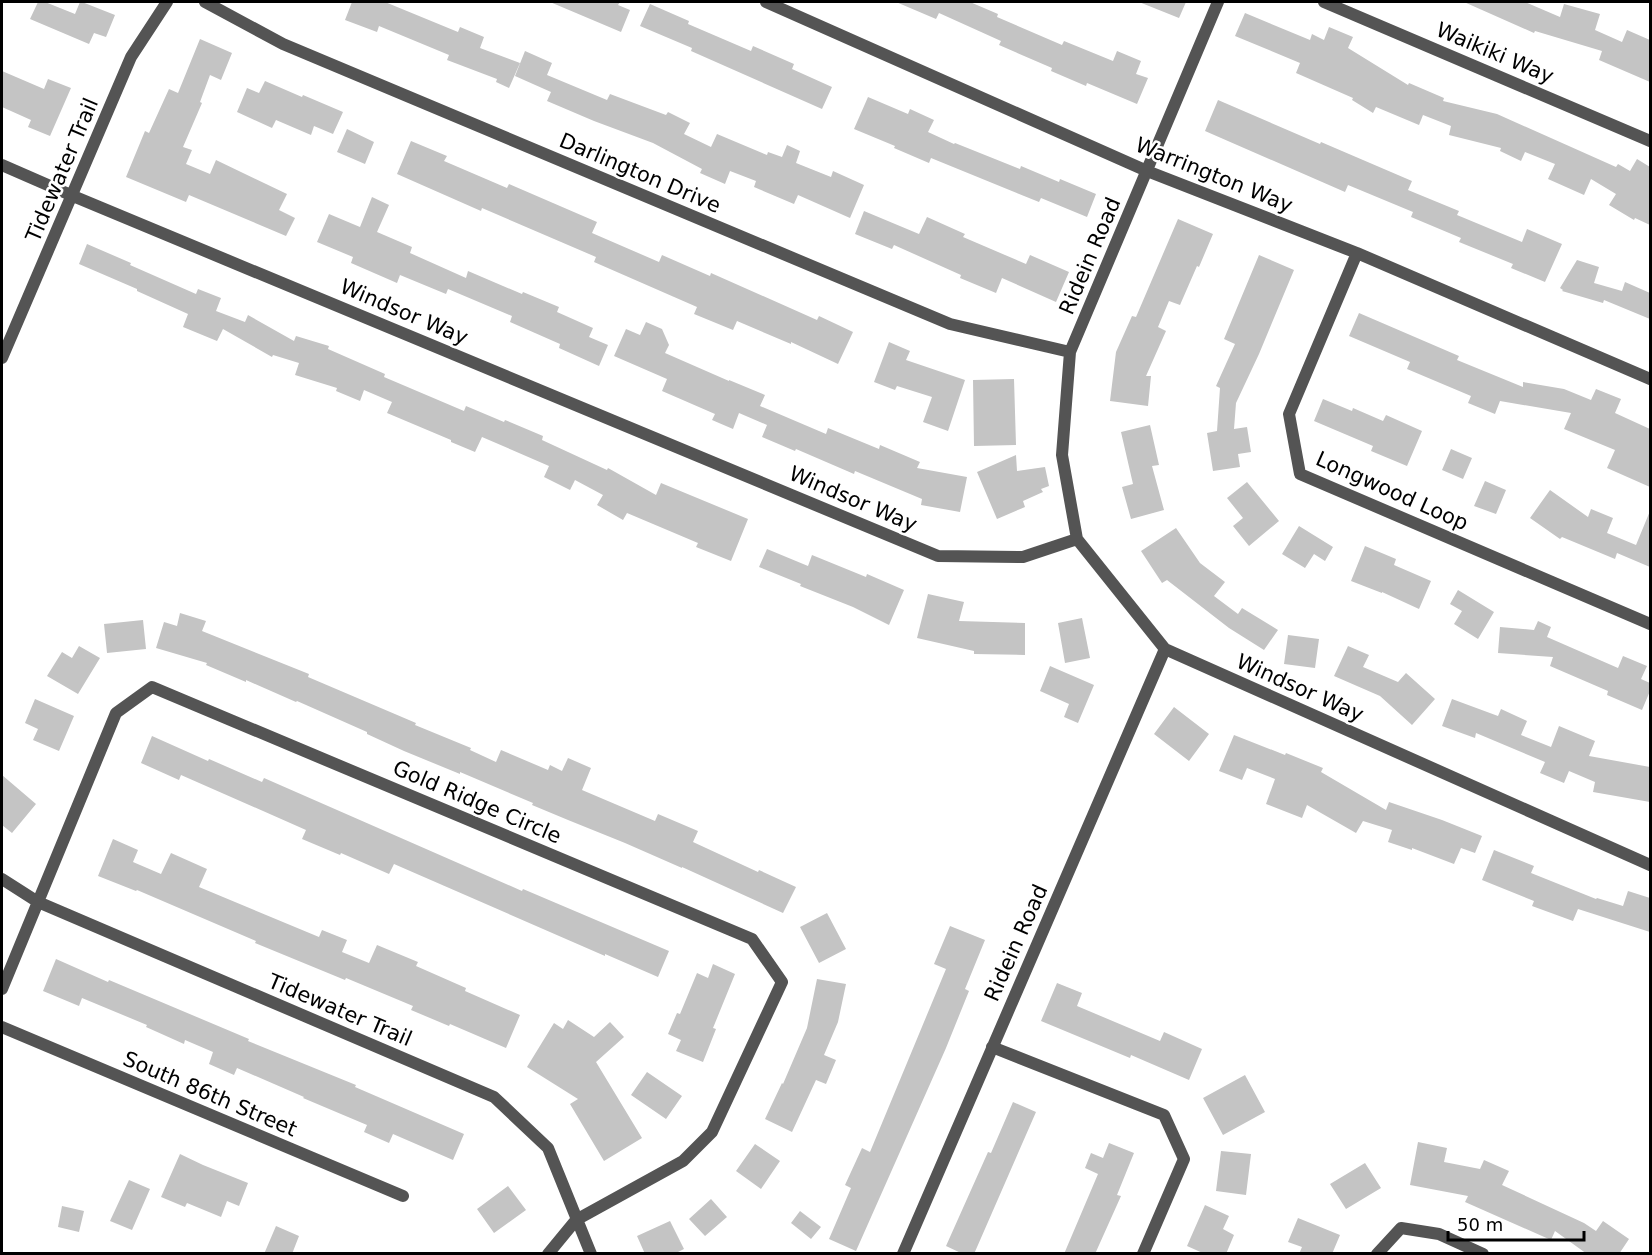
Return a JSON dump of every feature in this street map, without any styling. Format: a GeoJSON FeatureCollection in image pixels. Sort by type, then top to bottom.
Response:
{"type":"FeatureCollection","features":[{"type":"Feature","properties":{"kind":"street","name":"Tidewater Trail"},"geometry":{"type":"LineString","coordinates":[[2,358],[131,57],[167,2]]}},
{"type":"Feature","properties":{"kind":"street","name":"Darlington Drive"},"geometry":{"type":"LineString","coordinates":[[205,2],[283,44],[950,324],[1070,352]]}},
{"type":"Feature","properties":{"kind":"street","name":"Warrington Way"},"geometry":{"type":"LineString","coordinates":[[766,2],[1147,171],[1357,253],[1650,379]]}},
{"type":"Feature","properties":{"kind":"street","name":"Ridein Road"},"geometry":{"type":"LineString","coordinates":[[1077,539],[1062,455],[1070,352],[1218,2]]}},
{"type":"Feature","properties":{"kind":"street","name":"Waikiki Way"},"geometry":{"type":"LineString","coordinates":[[1324,2],[1650,141]]}},
{"type":"Feature","properties":{"kind":"street","name":"Windsor Way"},"geometry":{"type":"LineString","coordinates":[[2,165],[938,556],[1023,557],[1077,539],[1165,649],[1650,866]]}},
{"type":"Feature","properties":{"kind":"street","name":"Longwood Loop"},"geometry":{"type":"LineString","coordinates":[[1357,253],[1289,414],[1300,474],[1650,624]]}},
{"type":"Feature","properties":{"kind":"street","name":"Ridein Road"},"geometry":{"type":"LineString","coordinates":[[903,1254],[1165,649]]}},
{"type":"Feature","properties":{"kind":"street","name":"Gold Ridge Circle"},"geometry":{"type":"LineString","coordinates":[[2,989],[116,713],[152,687],[752,939],[782,982],[712,1132],[683,1161],[576,1220]]}},
{"type":"Feature","properties":{"kind":"street","name":"Tidewater Trail"},"geometry":{"type":"LineString","coordinates":[[2,879],[38,902],[494,1097],[548,1148],[591,1254]]}},
{"type":"Feature","properties":{"kind":"street","name":"South 86th Street"},"geometry":{"type":"LineString","coordinates":[[2,1027],[403,1196]]}},
{"type":"Feature","properties":{"kind":"street"},"geometry":{"type":"LineString","coordinates":[[992,1047],[1164,1115],[1184,1159],[1143,1254]]}},
{"type":"Feature","properties":{"kind":"street"},"geometry":{"type":"LineString","coordinates":[[548,1254],[576,1220]]}},
{"type":"Feature","properties":{"kind":"street"},"geometry":{"type":"LineString","coordinates":[[1377,1254],[1401,1228],[1439,1234],[1483,1254]]}},
{"type":"Feature","properties":{"kind":"building"},"geometry":{"type":"Polygon","coordinates":[[[38,2],[45,2],[75,14],[82,2],[115,15],[106,37],[94,33],[89,44],[30,19],[38,2]]]}},
{"type":"Feature","properties":{"kind":"building"},"geometry":{"type":"Polygon","coordinates":[[[352,2],[385,2],[458,32],[460,27],[484,37],[480,48],[520,63],[509,88],[496,82],[497,79],[447,60],[449,55],[379,26],[377,32],[345,20],[352,2]]]}},
{"type":"Feature","properties":{"kind":"building"},"geometry":{"type":"Polygon","coordinates":[[[550,2],[620,2],[618,5],[630,10],[621,32],[550,2]]]}},
{"type":"Feature","properties":{"kind":"building"},"geometry":{"type":"Polygon","coordinates":[[[896,2],[970,2],[998,14],[997,17],[1062,45],[1064,41],[1113,61],[1117,51],[1141,61],[1136,74],[1148,78],[1137,104],[1051,71],[1052,68],[999,45],[1001,41],[939,13],[936,19],[896,2]]]}},
{"type":"Feature","properties":{"kind":"building"},"geometry":{"type":"Polygon","coordinates":[[[1139,2],[1186,2],[1179,18],[1139,2]]]}},
{"type":"Feature","properties":{"kind":"building"},"geometry":{"type":"Polygon","coordinates":[[[1464,2],[1525,2],[1560,17],[1564,4],[1600,14],[1595,30],[1622,42],[1627,30],[1650,40],[1650,82],[1599,60],[1602,51],[1535,31],[1534,33],[1464,2]]]}},
{"type":"Feature","properties":{"kind":"building"},"geometry":{"type":"Polygon","coordinates":[[[650,4],[689,21],[688,24],[751,51],[753,46],[794,64],[792,69],[832,87],[822,109],[640,26],[650,4]]]}},
{"type":"Feature","properties":{"kind":"building"},"geometry":{"type":"Polygon","coordinates":[[[1245,13],[1310,40],[1312,34],[1324,40],[1329,27],[1353,37],[1348,48],[1408,85],[1409,83],[1444,98],[1443,101],[1497,114],[1616,167],[1618,164],[1630,171],[1637,159],[1650,167],[1650,225],[1635,218],[1634,220],[1609,205],[1616,194],[1591,179],[1584,195],[1548,179],[1555,164],[1525,152],[1521,161],[1500,151],[1501,148],[1449,135],[1451,126],[1423,115],[1419,125],[1376,107],[1373,113],[1352,100],[1353,98],[1296,73],[1300,63],[1235,36],[1245,13]]]}},
{"type":"Feature","properties":{"kind":"building"},"geometry":{"type":"Polygon","coordinates":[[[200,39],[232,53],[221,80],[210,75],[200,102],[202,103],[183,147],[192,150],[186,164],[210,174],[216,160],[287,194],[279,210],[295,218],[286,236],[189,195],[186,202],[126,177],[145,131],[149,133],[169,89],[178,93],[200,39]]]}},
{"type":"Feature","properties":{"kind":"building"},"geometry":{"type":"Polygon","coordinates":[[[525,51],[552,63],[547,75],[607,100],[610,94],[666,115],[668,112],[690,123],[684,134],[711,147],[717,134],[767,155],[768,152],[782,157],[787,145],[800,151],[796,163],[831,177],[833,171],[864,185],[850,218],[798,195],[794,204],[754,187],[756,181],[730,171],[725,184],[700,173],[702,169],[653,143],[547,101],[551,92],[515,76],[525,51]]]}},
{"type":"Feature","properties":{"kind":"building"},"geometry":{"type":"Polygon","coordinates":[[[2,71],[44,89],[48,79],[71,88],[50,136],[28,127],[31,120],[2,107],[2,71]]]}},
{"type":"Feature","properties":{"kind":"building"},"geometry":{"type":"Polygon","coordinates":[[[265,81],[343,112],[333,134],[314,126],[311,135],[276,120],[272,128],[237,112],[247,88],[259,93],[265,81]]]}},
{"type":"Feature","properties":{"kind":"building"},"geometry":{"type":"Polygon","coordinates":[[[868,97],[908,114],[910,109],[934,120],[928,132],[954,144],[1020,169],[1021,166],[1059,182],[1060,179],[1096,194],[1087,217],[1041,198],[1039,202],[931,158],[929,163],[854,129],[868,97]]]}},
{"type":"Feature","properties":{"kind":"building"},"geometry":{"type":"Polygon","coordinates":[[[1218,100],[1412,181],[1408,190],[1459,211],[1457,215],[1522,242],[1527,229],[1562,244],[1545,282],[1511,268],[1513,264],[1459,242],[1461,238],[1411,217],[1413,212],[1348,185],[1345,192],[1205,131],[1218,100]]]}},
{"type":"Feature","properties":{"kind":"building"},"geometry":{"type":"Polygon","coordinates":[[[347,129],[374,142],[365,164],[337,152],[347,129]]]}},
{"type":"Feature","properties":{"kind":"building"},"geometry":{"type":"Polygon","coordinates":[[[411,141],[447,156],[444,161],[507,188],[509,184],[597,222],[592,233],[659,262],[662,255],[710,276],[711,273],[817,320],[819,316],[853,332],[838,364],[791,342],[791,344],[737,321],[733,330],[694,314],[697,307],[594,262],[596,257],[482,208],[481,211],[397,174],[411,141]]]}},
{"type":"Feature","properties":{"kind":"building"},"geometry":{"type":"Polygon","coordinates":[[[372,197],[389,205],[377,232],[412,247],[410,253],[466,278],[468,271],[522,294],[523,292],[559,307],[557,312],[593,328],[589,337],[608,345],[599,366],[559,348],[560,344],[510,322],[512,316],[448,289],[446,294],[400,275],[397,283],[351,263],[353,257],[317,242],[329,214],[360,227],[372,197]]]}},
{"type":"Feature","properties":{"kind":"building"},"geometry":{"type":"Polygon","coordinates":[[[864,211],[919,234],[927,217],[965,234],[963,237],[1026,264],[1030,255],[1069,272],[1056,302],[1002,278],[996,293],[894,245],[892,249],[855,234],[864,211]]]}},
{"type":"Feature","properties":{"kind":"building"},"geometry":{"type":"Polygon","coordinates":[[[1178,219],[1213,234],[1180,305],[1169,301],[1158,327],[1166,331],[1146,376],[1151,376],[1148,406],[1110,401],[1116,352],[1132,316],[1136,317],[1178,219]]]}},
{"type":"Feature","properties":{"kind":"building"},"geometry":{"type":"Polygon","coordinates":[[[87,244],[196,294],[198,289],[221,298],[216,311],[245,322],[248,315],[294,341],[296,336],[329,346],[328,349],[385,374],[384,377],[464,411],[466,406],[543,436],[542,440],[607,470],[608,468],[656,495],[661,483],[748,519],[731,561],[696,547],[698,543],[627,513],[623,520],[597,505],[603,495],[575,480],[570,490],[544,477],[549,466],[482,437],[475,452],[387,413],[392,402],[364,390],[360,401],[336,391],[337,388],[295,375],[299,363],[273,355],[272,357],[223,329],[217,341],[183,327],[188,314],[79,264],[87,244]]]}},
{"type":"Feature","properties":{"kind":"building"},"geometry":{"type":"Polygon","coordinates":[[[1259,255],[1294,270],[1236,403],[1234,429],[1247,427],[1251,452],[1238,454],[1240,467],[1213,471],[1207,433],[1217,431],[1220,388],[1216,386],[1235,344],[1224,339],[1259,255]]]}},
{"type":"Feature","properties":{"kind":"building"},"geometry":{"type":"Polygon","coordinates":[[[1577,260],[1599,267],[1594,283],[1622,291],[1625,282],[1650,293],[1650,319],[1604,300],[1603,303],[1562,291],[1560,288],[1577,260]]]}},
{"type":"Feature","properties":{"kind":"building"},"geometry":{"type":"Polygon","coordinates":[[[1359,313],[1459,356],[1457,360],[1523,387],[1523,382],[1564,389],[1591,400],[1596,389],[1621,399],[1615,413],[1650,429],[1650,487],[1607,468],[1615,450],[1564,429],[1571,413],[1500,401],[1495,414],[1468,403],[1471,396],[1407,369],[1410,362],[1349,336],[1359,313]]]}},
{"type":"Feature","properties":{"kind":"building"},"geometry":{"type":"Polygon","coordinates":[[[646,322],[662,329],[669,345],[665,353],[765,395],[760,406],[826,434],[828,428],[879,449],[880,445],[920,462],[917,468],[967,477],[960,512],[921,505],[922,499],[855,471],[854,474],[762,437],[767,425],[739,413],[733,429],[712,420],[715,414],[662,391],[667,379],[614,356],[626,329],[640,335],[646,322]]]}},
{"type":"Feature","properties":{"kind":"building"},"geometry":{"type":"Polygon","coordinates":[[[889,342],[910,351],[906,360],[965,380],[948,431],[923,422],[932,397],[897,386],[895,390],[874,382],[889,342]]]}},
{"type":"Feature","properties":{"kind":"building"},"geometry":{"type":"Polygon","coordinates":[[[1014,379],[1016,445],[974,446],[973,380],[1014,379]]]}},
{"type":"Feature","properties":{"kind":"building"},"geometry":{"type":"Polygon","coordinates":[[[1323,399],[1352,411],[1353,408],[1383,421],[1386,415],[1422,431],[1407,466],[1371,451],[1373,446],[1314,421],[1323,399]]]}},
{"type":"Feature","properties":{"kind":"building"},"geometry":{"type":"Polygon","coordinates":[[[1150,425],[1159,465],[1152,466],[1164,510],[1131,519],[1122,487],[1133,484],[1121,432],[1150,425]]]}},
{"type":"Feature","properties":{"kind":"building"},"geometry":{"type":"Polygon","coordinates":[[[1451,449],[1472,458],[1463,479],[1442,470],[1451,449]]]}},
{"type":"Feature","properties":{"kind":"building"},"geometry":{"type":"Polygon","coordinates":[[[1016,455],[1017,471],[1045,467],[1049,486],[1041,489],[1043,492],[1023,501],[1025,507],[997,519],[977,472],[1016,455]]]}},
{"type":"Feature","properties":{"kind":"building"},"geometry":{"type":"Polygon","coordinates":[[[1485,481],[1506,490],[1496,514],[1474,506],[1485,481]]]}},
{"type":"Feature","properties":{"kind":"building"},"geometry":{"type":"Polygon","coordinates":[[[1247,482],[1279,521],[1249,546],[1233,526],[1243,518],[1227,498],[1247,482]]]}},
{"type":"Feature","properties":{"kind":"building"},"geometry":{"type":"Polygon","coordinates":[[[1550,490],[1588,517],[1591,509],[1613,518],[1607,533],[1636,545],[1650,511],[1650,567],[1617,553],[1615,559],[1562,537],[1560,539],[1530,518],[1550,490]]]}},
{"type":"Feature","properties":{"kind":"building"},"geometry":{"type":"Polygon","coordinates":[[[1299,526],[1333,547],[1325,561],[1314,554],[1305,568],[1282,554],[1299,526]]]}},
{"type":"Feature","properties":{"kind":"building"},"geometry":{"type":"Polygon","coordinates":[[[1176,528],[1200,563],[1225,582],[1214,596],[1238,614],[1242,608],[1278,630],[1264,650],[1229,628],[1167,580],[1162,583],[1141,551],[1176,528]]]}},
{"type":"Feature","properties":{"kind":"building"},"geometry":{"type":"Polygon","coordinates":[[[1365,546],[1396,559],[1394,565],[1431,581],[1419,609],[1351,581],[1365,546]]]}},
{"type":"Feature","properties":{"kind":"building"},"geometry":{"type":"Polygon","coordinates":[[[767,549],[808,566],[812,555],[904,590],[889,625],[759,567],[767,549]]]}},
{"type":"Feature","properties":{"kind":"building"},"geometry":{"type":"Polygon","coordinates":[[[1458,590],[1494,612],[1478,639],[1454,624],[1462,611],[1450,604],[1458,590]]]}},
{"type":"Feature","properties":{"kind":"building"},"geometry":{"type":"Polygon","coordinates":[[[928,594],[964,602],[959,621],[1025,623],[1025,655],[974,654],[974,651],[917,638],[928,594]]]}},
{"type":"Feature","properties":{"kind":"building"},"geometry":{"type":"Polygon","coordinates":[[[180,613],[206,621],[202,631],[309,674],[308,677],[416,723],[415,725],[471,748],[470,750],[496,762],[501,750],[548,770],[550,765],[562,771],[568,758],[591,768],[582,790],[655,821],[658,814],[698,831],[693,842],[796,887],[783,913],[682,867],[532,805],[533,803],[404,751],[297,701],[246,680],[246,682],[206,665],[207,663],[156,648],[164,622],[177,626],[180,613]]]}},
{"type":"Feature","properties":{"kind":"building"},"geometry":{"type":"Polygon","coordinates":[[[1082,618],[1090,658],[1065,663],[1058,623],[1082,618]]]}},
{"type":"Feature","properties":{"kind":"building"},"geometry":{"type":"Polygon","coordinates":[[[143,620],[146,649],[107,653],[104,624],[143,620]]]}},
{"type":"Feature","properties":{"kind":"building"},"geometry":{"type":"Polygon","coordinates":[[[1538,621],[1551,627],[1547,637],[1618,668],[1623,656],[1647,666],[1641,679],[1650,683],[1650,691],[1642,710],[1607,695],[1608,691],[1550,666],[1553,657],[1498,653],[1500,627],[1534,630],[1538,621]]]}},
{"type":"Feature","properties":{"kind":"building"},"geometry":{"type":"Polygon","coordinates":[[[1288,635],[1319,639],[1315,668],[1284,664],[1288,635]]]}},
{"type":"Feature","properties":{"kind":"building"},"geometry":{"type":"Polygon","coordinates":[[[79,646],[100,658],[78,694],[47,676],[62,652],[72,658],[79,646]]]}},
{"type":"Feature","properties":{"kind":"building"},"geometry":{"type":"Polygon","coordinates":[[[1348,646],[1369,655],[1363,667],[1398,682],[1406,673],[1435,699],[1412,725],[1380,696],[1334,676],[1348,646]]]}},
{"type":"Feature","properties":{"kind":"building"},"geometry":{"type":"Polygon","coordinates":[[[1050,666],[1094,685],[1078,723],[1064,717],[1069,704],[1040,691],[1050,666]]]}},
{"type":"Feature","properties":{"kind":"building"},"geometry":{"type":"Polygon","coordinates":[[[35,699],[74,716],[59,751],[33,740],[38,729],[25,723],[35,699]]]}},
{"type":"Feature","properties":{"kind":"building"},"geometry":{"type":"Polygon","coordinates":[[[1452,699],[1498,716],[1501,709],[1527,721],[1521,735],[1551,747],[1559,726],[1595,741],[1589,756],[1650,767],[1650,802],[1593,792],[1595,782],[1569,771],[1564,783],[1540,773],[1545,762],[1476,733],[1475,738],[1442,726],[1452,699]]]}},
{"type":"Feature","properties":{"kind":"building"},"geometry":{"type":"Polygon","coordinates":[[[1174,707],[1209,734],[1189,761],[1154,734],[1174,707]]]}},
{"type":"Feature","properties":{"kind":"building"},"geometry":{"type":"Polygon","coordinates":[[[1234,735],[1323,768],[1321,772],[1386,810],[1389,802],[1482,836],[1475,853],[1461,848],[1454,864],[1412,848],[1412,850],[1388,842],[1392,830],[1363,821],[1356,833],[1307,805],[1302,818],[1266,804],[1275,779],[1247,768],[1242,780],[1219,771],[1234,735]]]}},
{"type":"Feature","properties":{"kind":"building"},"geometry":{"type":"Polygon","coordinates":[[[152,736],[262,782],[264,778],[522,891],[523,889],[669,951],[658,977],[394,864],[389,874],[341,853],[340,855],[302,839],[306,830],[181,775],[179,780],[141,763],[152,736]]]}},
{"type":"Feature","properties":{"kind":"building"},"geometry":{"type":"Polygon","coordinates":[[[2,775],[36,804],[12,833],[2,825],[2,775]]]}},
{"type":"Feature","properties":{"kind":"building"},"geometry":{"type":"Polygon","coordinates":[[[113,839],[138,850],[133,862],[161,874],[171,853],[207,869],[199,887],[319,937],[322,930],[347,940],[342,952],[369,963],[377,945],[418,962],[416,966],[520,1015],[506,1048],[411,1010],[413,1006],[255,943],[256,941],[137,890],[98,876],[113,839]]]}},
{"type":"Feature","properties":{"kind":"building"},"geometry":{"type":"Polygon","coordinates":[[[1494,850],[1534,866],[1531,873],[1596,899],[1623,906],[1628,891],[1650,898],[1650,932],[1578,909],[1573,921],[1532,906],[1534,901],[1482,880],[1494,850]]]}},
{"type":"Feature","properties":{"kind":"building"},"geometry":{"type":"Polygon","coordinates":[[[827,913],[846,949],[819,963],[800,927],[827,913]]]}},
{"type":"Feature","properties":{"kind":"building"},"geometry":{"type":"Polygon","coordinates":[[[950,926],[985,940],[965,989],[969,991],[946,1048],[856,1251],[829,1239],[851,1188],[845,1185],[862,1148],[870,1152],[946,969],[934,964],[950,926]]]}},
{"type":"Feature","properties":{"kind":"building"},"geometry":{"type":"Polygon","coordinates":[[[56,959],[249,1039],[248,1041],[356,1085],[355,1087],[464,1134],[453,1160],[393,1134],[389,1143],[364,1132],[367,1125],[304,1097],[237,1068],[234,1075],[209,1064],[213,1052],[185,1040],[184,1044],[146,1027],[147,1025],[82,998],[79,1006],[43,991],[56,959]]]}},
{"type":"Feature","properties":{"kind":"building"},"geometry":{"type":"Polygon","coordinates":[[[713,964],[735,974],[713,1028],[716,1029],[703,1062],[676,1051],[681,1040],[668,1034],[677,1013],[680,1014],[697,973],[708,978],[713,964]]]}},
{"type":"Feature","properties":{"kind":"building"},"geometry":{"type":"Polygon","coordinates":[[[817,979],[846,984],[838,1022],[824,1055],[836,1060],[826,1084],[816,1080],[792,1132],[765,1119],[807,1028],[817,979]]]}},
{"type":"Feature","properties":{"kind":"building"},"geometry":{"type":"Polygon","coordinates":[[[1057,983],[1082,993],[1077,1006],[1160,1041],[1164,1032],[1202,1049],[1189,1080],[1041,1021],[1057,983]]]}},
{"type":"Feature","properties":{"kind":"building"},"geometry":{"type":"Polygon","coordinates":[[[568,1020],[594,1037],[610,1022],[624,1037],[596,1062],[642,1138],[604,1161],[570,1104],[578,1099],[527,1067],[554,1023],[563,1029],[568,1020]]]}},
{"type":"Feature","properties":{"kind":"building"},"geometry":{"type":"Polygon","coordinates":[[[647,1072],[682,1096],[666,1119],[631,1095],[647,1072]]]}},
{"type":"Feature","properties":{"kind":"building"},"geometry":{"type":"Polygon","coordinates":[[[1245,1075],[1265,1112],[1223,1135],[1203,1098],[1245,1075]]]}},
{"type":"Feature","properties":{"kind":"building"},"geometry":{"type":"Polygon","coordinates":[[[1013,1102],[1036,1112],[974,1254],[963,1254],[946,1246],[1013,1102]]]}},
{"type":"Feature","properties":{"kind":"building"},"geometry":{"type":"Polygon","coordinates":[[[1418,1142],[1447,1148],[1444,1162],[1480,1169],[1484,1160],[1509,1171],[1502,1185],[1584,1223],[1596,1231],[1603,1221],[1629,1239],[1619,1254],[1587,1254],[1555,1231],[1551,1240],[1465,1202],[1468,1196],[1410,1185],[1418,1142]]]}},
{"type":"Feature","properties":{"kind":"building"},"geometry":{"type":"Polygon","coordinates":[[[1109,1143],[1134,1153],[1117,1195],[1121,1196],[1095,1254],[1064,1254],[1098,1174],[1085,1168],[1091,1153],[1103,1158],[1109,1143]]]}},
{"type":"Feature","properties":{"kind":"building"},"geometry":{"type":"Polygon","coordinates":[[[755,1144],[780,1161],[761,1189],[736,1171],[755,1144]]]}},
{"type":"Feature","properties":{"kind":"building"},"geometry":{"type":"Polygon","coordinates":[[[1221,1151],[1251,1154],[1246,1195],[1216,1191],[1221,1151]]]}},
{"type":"Feature","properties":{"kind":"building"},"geometry":{"type":"Polygon","coordinates":[[[180,1154],[248,1183],[239,1206],[227,1201],[221,1217],[187,1203],[185,1207],[161,1197],[180,1154]]]}},
{"type":"Feature","properties":{"kind":"building"},"geometry":{"type":"Polygon","coordinates":[[[1365,1163],[1381,1188],[1346,1209],[1330,1184],[1365,1163]]]}},
{"type":"Feature","properties":{"kind":"building"},"geometry":{"type":"Polygon","coordinates":[[[129,1180],[150,1189],[132,1230],[110,1221],[129,1180]]]}},
{"type":"Feature","properties":{"kind":"building"},"geometry":{"type":"Polygon","coordinates":[[[508,1186],[526,1210],[494,1233],[477,1209],[508,1186]]]}},
{"type":"Feature","properties":{"kind":"building"},"geometry":{"type":"Polygon","coordinates":[[[711,1199],[727,1217],[705,1236],[689,1219],[711,1199]]]}},
{"type":"Feature","properties":{"kind":"building"},"geometry":{"type":"Polygon","coordinates":[[[1205,1205],[1229,1216],[1223,1229],[1234,1235],[1226,1254],[1205,1254],[1187,1246],[1205,1205]]]}},
{"type":"Feature","properties":{"kind":"building"},"geometry":{"type":"Polygon","coordinates":[[[62,1206],[84,1211],[79,1232],[58,1227],[62,1206]]]}},
{"type":"Feature","properties":{"kind":"building"},"geometry":{"type":"Polygon","coordinates":[[[800,1211],[821,1227],[811,1239],[791,1223],[800,1211]]]}},
{"type":"Feature","properties":{"kind":"building"},"geometry":{"type":"Polygon","coordinates":[[[1298,1218],[1340,1235],[1332,1254],[1299,1254],[1302,1247],[1288,1242],[1298,1218]]]}},
{"type":"Feature","properties":{"kind":"building"},"geometry":{"type":"Polygon","coordinates":[[[670,1221],[684,1249],[674,1254],[645,1254],[637,1236],[670,1221]]]}},
{"type":"Feature","properties":{"kind":"building"},"geometry":{"type":"Polygon","coordinates":[[[276,1226],[299,1236],[292,1254],[264,1254],[276,1226]]]}}]}
